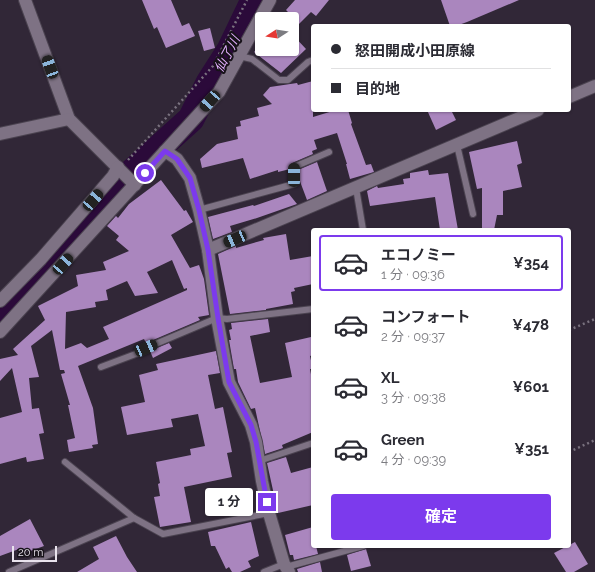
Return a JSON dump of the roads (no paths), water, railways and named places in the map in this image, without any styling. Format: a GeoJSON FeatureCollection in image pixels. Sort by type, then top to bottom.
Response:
{"type":"FeatureCollection","features":[{"type":"Feature","properties":{"kind":"street"},"geometry":{"type":"LineString","coordinates":[[25,0],[69,119],[135,185]]}},
{"type":"Feature","properties":{"kind":"street"},"geometry":{"type":"LineString","coordinates":[[0,332],[219,92],[270,0]]}},
{"type":"Feature","properties":{"kind":"street"},"geometry":{"type":"LineString","coordinates":[[571,96],[595,86]]}},
{"type":"Feature","properties":{"kind":"street"},"geometry":{"type":"LineString","coordinates":[[208,250],[533,112]]}},
{"type":"Feature","properties":{"kind":"street"},"geometry":{"type":"LineString","coordinates":[[0,134],[69,119]]}},
{"type":"Feature","properties":{"kind":"street"},"geometry":{"type":"LineString","coordinates":[[165,151],[177,159],[190,178],[208,250],[229,382],[251,425],[256,442],[269,513],[286,568]]}},
{"type":"Feature","properties":{"kind":"street"},"geometry":{"type":"LineString","coordinates":[[0,302],[41,259],[113,176],[118,167]]}},
{"type":"Feature","properties":{"kind":"lane"},"geometry":{"type":"LineString","coordinates":[[239,56],[252,59],[279,80],[288,80],[311,62]]}},
{"type":"Feature","properties":{"kind":"lane"},"geometry":{"type":"LineString","coordinates":[[457,145],[473,214]]}},
{"type":"Feature","properties":{"kind":"lane"},"geometry":{"type":"LineString","coordinates":[[199,210],[294,184],[294,166],[329,152]]}},
{"type":"Feature","properties":{"kind":"lane"},"geometry":{"type":"LineString","coordinates":[[356,188],[363,228]]}},
{"type":"Feature","properties":{"kind":"lane"},"geometry":{"type":"LineString","coordinates":[[101,367],[141,352],[146,348],[218,318],[227,320],[311,309]]}},
{"type":"Feature","properties":{"kind":"lane"},"geometry":{"type":"LineString","coordinates":[[259,461],[311,444]]}},
{"type":"Feature","properties":{"kind":"lane"},"geometry":{"type":"LineString","coordinates":[[65,462],[134,518],[163,534],[269,513]]}},
{"type":"Feature","properties":{"kind":"lane"},"geometry":{"type":"LineString","coordinates":[[9,572],[134,518]]}},
{"type":"Feature","properties":{"kind":"lane"},"geometry":{"type":"LineString","coordinates":[[264,572],[286,568],[356,548]]}},
{"type":"Feature","properties":{"kind":"waterway","name":"仙了川"},"geometry":{"type":"LineString","coordinates":[[0,316],[37,278],[111,191],[191,119],[209,83],[230,50],[254,0]]}}]}
